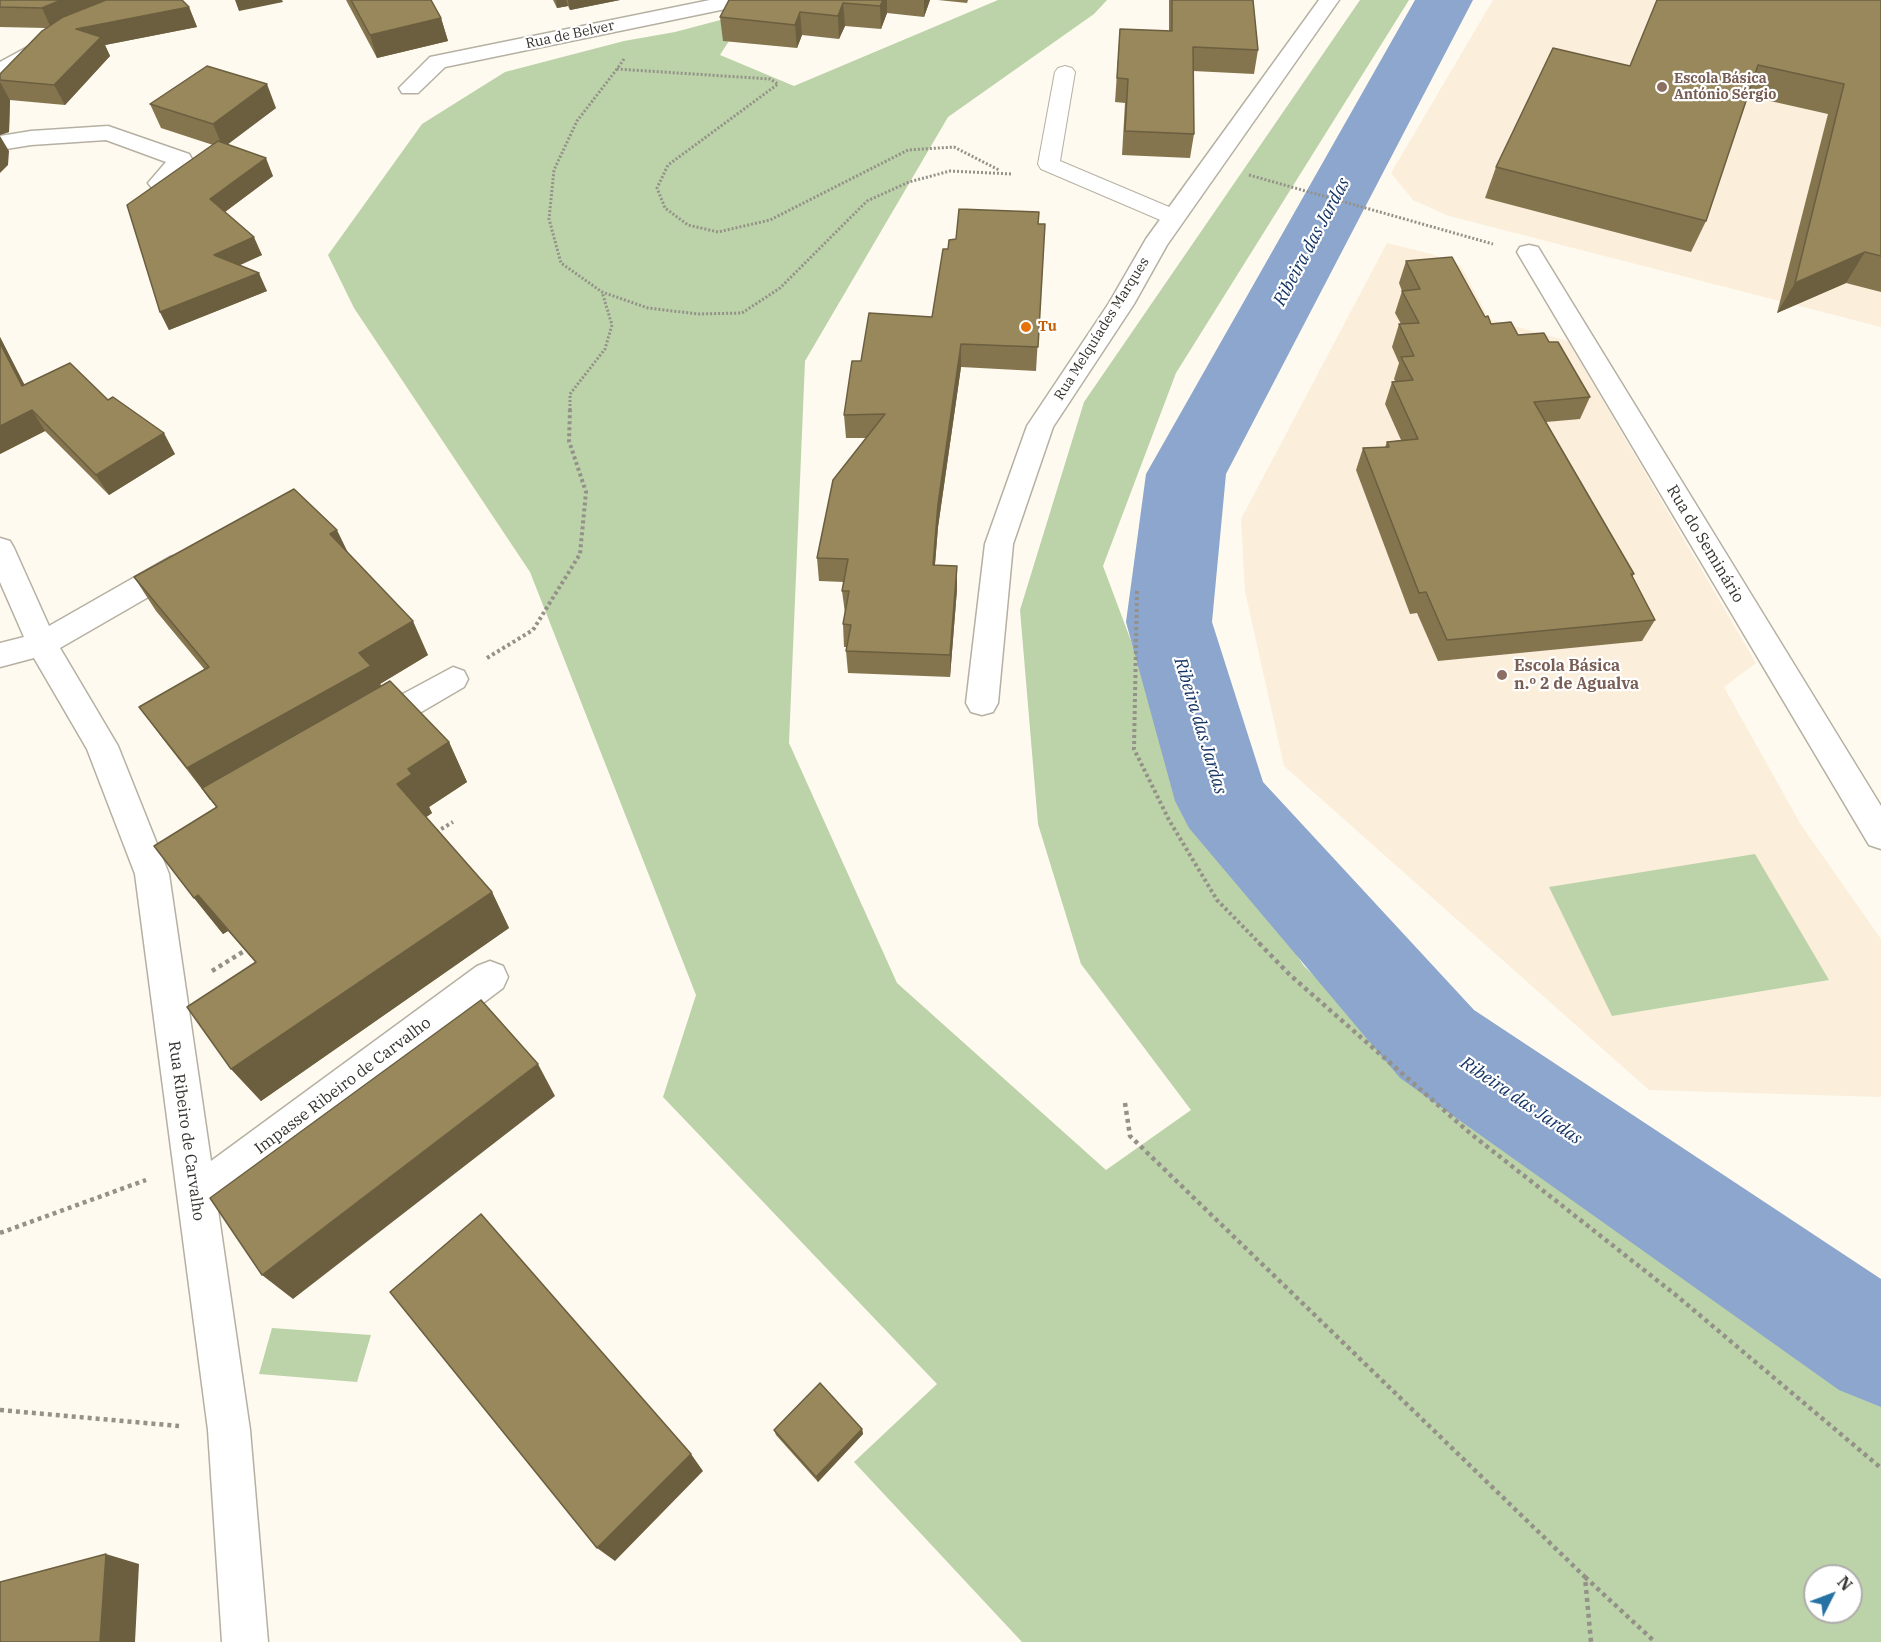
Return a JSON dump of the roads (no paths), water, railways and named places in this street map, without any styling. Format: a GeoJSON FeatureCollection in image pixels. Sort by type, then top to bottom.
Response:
{"type":"FeatureCollection","features":[{"type":"Feature","properties":{"kind":"street","name":"Rua de Belver"},"geometry":{"type":"LineString","coordinates":[[410,88],[438,62],[740,0]]}},
{"type":"Feature","properties":{"kind":"street","name":"Rua Melquíades Marques"},"geometry":{"type":"LineString","coordinates":[[982,703],[999,544],[1040,426],[1121,304],[1173,217],[1329,0]]}},
{"type":"Feature","properties":{"kind":"street"},"geometry":{"type":"LineString","coordinates":[[0,71],[65,31]]}},
{"type":"Feature","properties":{"kind":"street"},"geometry":{"type":"LineString","coordinates":[[0,143],[31,138],[108,133],[181,159],[160,183]]}},
{"type":"Feature","properties":{"kind":"street","name":"Rua do Seminário"},"geometry":{"type":"LineString","coordinates":[[1529,252],[1881,835]]}},
{"type":"Feature","properties":{"kind":"street","name":"Rua Ribeiro de Carvalho"},"geometry":{"type":"LineString","coordinates":[[0,548],[42,644],[160,847],[152,874],[229,1430],[245,1642]]}},
{"type":"Feature","properties":{"kind":"street"},"geometry":{"type":"LineString","coordinates":[[0,655],[42,644],[208,550]]}},
{"type":"Feature","properties":{"kind":"street"},"geometry":{"type":"LineString","coordinates":[[350,738],[453,679]]}},
{"type":"Feature","properties":{"kind":"street","name":"Impasse Ribeiro de Carvalho"},"geometry":{"type":"LineString","coordinates":[[193,1179],[490,977]]}},
{"type":"Feature","properties":{"kind":"lane"},"geometry":{"type":"LineString","coordinates":[[1065,72],[1049,164],[1173,217]]}},
{"type":"Feature","properties":{"kind":"waterway","name":"Ribeira das Jardas"},"geometry":{"type":"LineString","coordinates":[[1444,0],[1186,474],[1169,622],[1222,801],[1437,1044],[1881,1348]]}},
{"type":"Feature","properties":{"kind":"place","name":"Escola Básica António Sérgio"},"geometry":{"type":"Point","coordinates":[1662,87]}},
{"type":"Feature","properties":{"kind":"place","name":"Tu"},"geometry":{"type":"Point","coordinates":[1026,327]}},
{"type":"Feature","properties":{"kind":"place","name":"Escola Básica n.º 2 de Agualva"},"geometry":{"type":"Point","coordinates":[1502,675]}}]}
